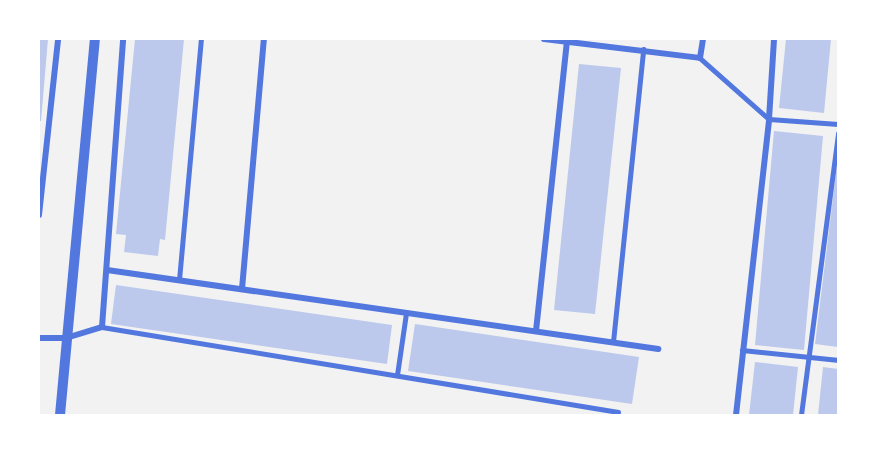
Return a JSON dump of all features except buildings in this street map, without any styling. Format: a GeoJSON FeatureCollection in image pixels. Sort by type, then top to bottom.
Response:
{"type":"FeatureCollection","features":[{"type":"Feature","properties":{"kind":"street"},"geometry":{"type":"LineString","coordinates":[[39,215],[58,39]]}},
{"type":"Feature","properties":{"kind":"street"},"geometry":{"type":"LineString","coordinates":[[60,415],[96,39]]}},
{"type":"Feature","properties":{"kind":"street"},"geometry":{"type":"LineString","coordinates":[[39,338],[66,338],[102,327],[123,39]]}},
{"type":"Feature","properties":{"kind":"street"},"geometry":{"type":"LineString","coordinates":[[242,289],[264,39]]}},
{"type":"Feature","properties":{"kind":"street"},"geometry":{"type":"LineString","coordinates":[[544,39],[643,49],[700,58],[703,39]]}},
{"type":"Feature","properties":{"kind":"street"},"geometry":{"type":"LineString","coordinates":[[736,415],[769,119],[774,39]]}},
{"type":"Feature","properties":{"kind":"street"},"geometry":{"type":"LineString","coordinates":[[536,331],[567,42]]}},
{"type":"Feature","properties":{"kind":"street"},"geometry":{"type":"LineString","coordinates":[[106,270],[658,349]]}},
{"type":"Feature","properties":{"kind":"lane"},"geometry":{"type":"LineString","coordinates":[[179,280],[201,39]]}},
{"type":"Feature","properties":{"kind":"lane"},"geometry":{"type":"LineString","coordinates":[[613,342],[643,49]]}},
{"type":"Feature","properties":{"kind":"lane"},"geometry":{"type":"LineString","coordinates":[[700,58],[769,119],[838,124]]}},
{"type":"Feature","properties":{"kind":"lane"},"geometry":{"type":"LineString","coordinates":[[801,415],[838,133]]}},
{"type":"Feature","properties":{"kind":"lane"},"geometry":{"type":"LineString","coordinates":[[397,375],[406,313]]}},
{"type":"Feature","properties":{"kind":"lane"},"geometry":{"type":"LineString","coordinates":[[102,327],[618,412]]}},
{"type":"Feature","properties":{"kind":"lane"},"geometry":{"type":"LineString","coordinates":[[742,350],[838,360]]}}]}
